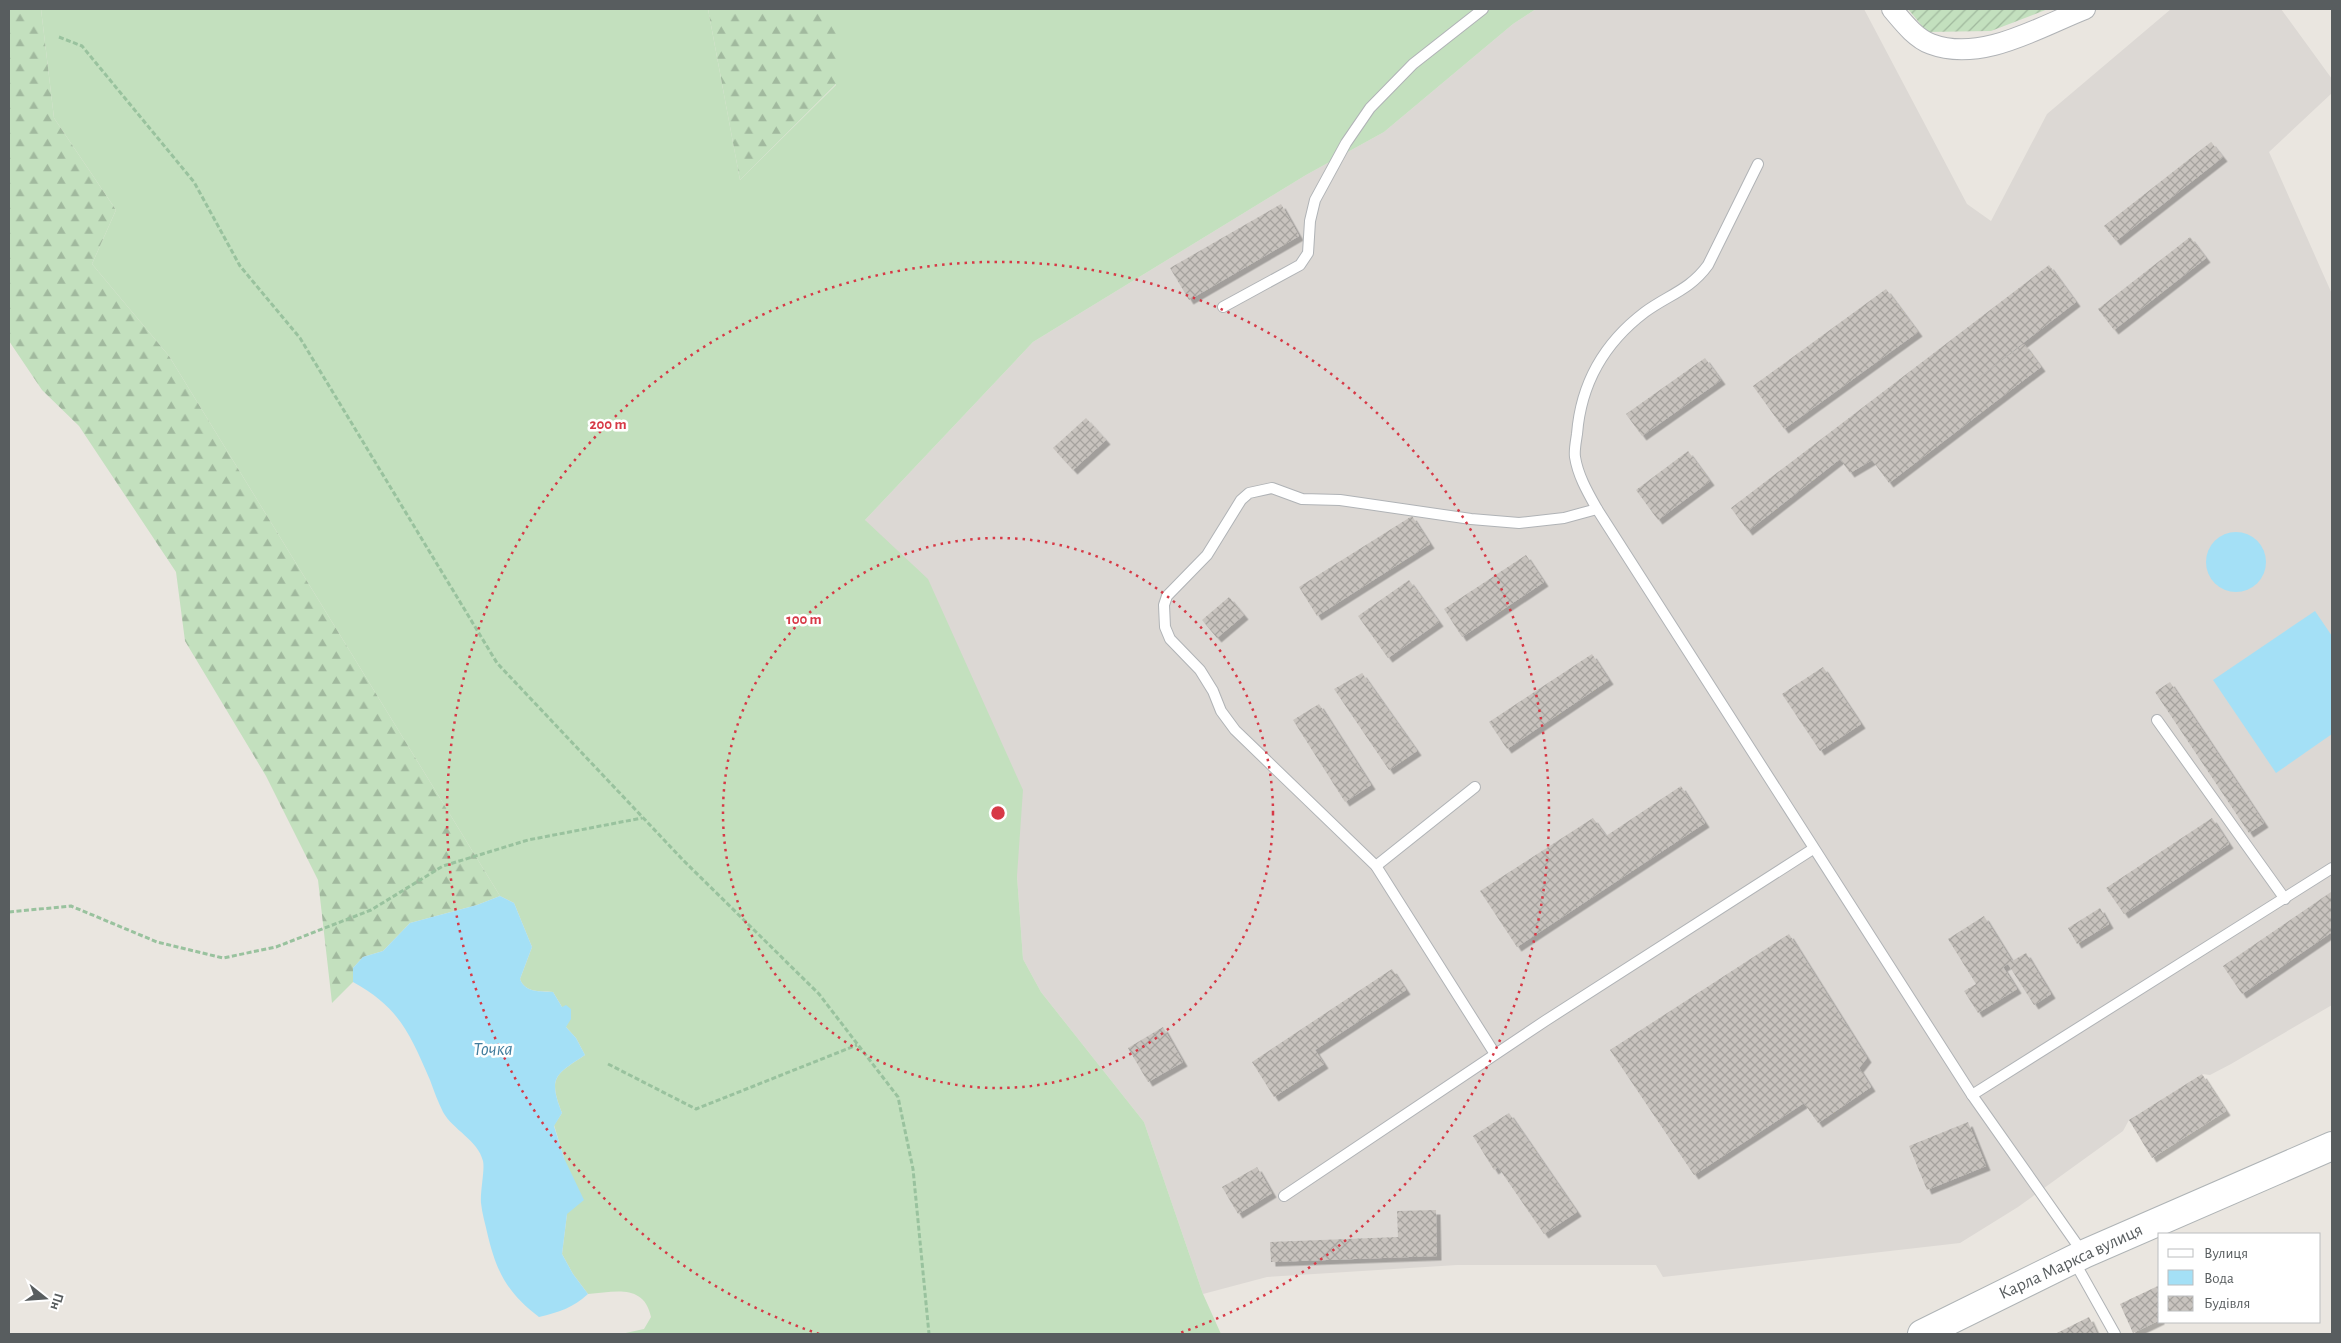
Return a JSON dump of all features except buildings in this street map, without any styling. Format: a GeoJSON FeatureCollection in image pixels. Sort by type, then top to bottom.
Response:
{"type":"FeatureCollection","features":[{"type":"Feature","properties":{"kind":"street"},"geometry":{"type":"LineString","coordinates":[[1892,9],[1908,28],[1930,44],[1955,50],[1983,47],[2012,39],[2085,9]]}},
{"type":"Feature","properties":{"kind":"street","name":"Карла Маркса вулиця"},"geometry":{"type":"LineString","coordinates":[[1922,1334],[2078,1257],[2332,1146]]}},
{"type":"Feature","properties":{"kind":"lane"},"geometry":{"type":"LineString","coordinates":[[1222,307],[1300,264],[1308,253],[1310,221],[1315,200],[1346,143],[1370,108],[1413,64],[1483,9]]}},
{"type":"Feature","properties":{"kind":"lane"},"geometry":{"type":"LineString","coordinates":[[1758,164],[1708,265],[1699,277],[1686,288],[1646,311],[1620,331],[1591,375],[1578,420],[1575,457],[1584,486],[1597,509],[1813,849],[2078,1257],[2116,1334]]}},
{"type":"Feature","properties":{"kind":"lane"},"geometry":{"type":"LineString","coordinates":[[1495,1054],[1376,866],[1235,730],[1221,710],[1213,691],[1200,670],[1170,639],[1165,626],[1164,605],[1168,596],[1207,555],[1241,500],[1249,493],[1258,490],[1272,488],[1302,500],[1340,500],[1471,519],[1519,523],[1564,518],[1597,509]]}},
{"type":"Feature","properties":{"kind":"lane"},"geometry":{"type":"LineString","coordinates":[[2157,720],[2284,899]]}},
{"type":"Feature","properties":{"kind":"lane"},"geometry":{"type":"LineString","coordinates":[[1376,866],[1475,787]]}},
{"type":"Feature","properties":{"kind":"lane"},"geometry":{"type":"LineString","coordinates":[[1284,1196],[1495,1054],[1813,849]]}},
{"type":"Feature","properties":{"kind":"lane"},"geometry":{"type":"LineString","coordinates":[[1972,1095],[2332,868]]}},
{"type":"Feature","properties":{"kind":"path"},"geometry":{"type":"LineString","coordinates":[[59,36],[82,46],[194,182],[240,266],[300,338],[497,663],[643,818],[819,994],[898,1097],[913,1169],[929,1334]]}},
{"type":"Feature","properties":{"kind":"path"},"geometry":{"type":"LineString","coordinates":[[9,912],[71,906],[158,942],[223,958],[276,947],[371,910],[443,866],[528,840],[643,818]]}},
{"type":"Feature","properties":{"kind":"path"},"geometry":{"type":"LineString","coordinates":[[608,1064],[696,1109],[857,1045]]}},
{"type":"Feature","properties":{"kind":"shaded area"},"geometry":{"type":"Polygon","coordinates":[[[1536,9],[1864,9],[1967,204],[1991,221],[2047,114],[2171,9],[2281,9],[2332,79],[2332,93],[2269,152],[2332,294],[2332,1005],[2231,1064],[2210,1075],[2202,1074],[2129,1120],[2123,1131],[2018,1207],[1960,1243],[1663,1277],[1656,1265],[1457,1265],[1267,1277],[1203,1294],[1144,1122],[1041,992],[1023,959],[1017,876],[865,520],[1033,342],[1306,175],[1384,132],[1513,24],[1536,9]]]}},
{"type":"Feature","properties":{"kind":"green space"},"geometry":{"type":"Polygon","coordinates":[[[9,9],[41,9],[54,118],[116,210],[92,264],[169,356],[500,896],[477,905],[410,923],[383,951],[363,957],[353,968],[353,982],[332,1003],[318,880],[266,776],[185,641],[176,572],[79,426],[42,390],[9,341],[9,9]]]}},
{"type":"Feature","properties":{"kind":"green space"},"geometry":{"type":"Polygon","coordinates":[[[41,9],[708,9],[740,180],[836,85],[836,9],[1536,9],[1513,24],[1384,132],[1306,175],[1033,342],[865,520],[928,579],[1023,790],[1017,876],[1023,959],[1041,992],[1144,1122],[1203,1294],[1221,1334],[621,1334],[644,1329],[651,1317],[642,1299],[635,1294],[618,1291],[588,1294],[573,1274],[562,1254],[567,1214],[564,1158],[554,1125],[562,1113],[555,1092],[555,1084],[557,1078],[567,1067],[585,1055],[576,1038],[566,1027],[562,1007],[553,992],[529,989],[522,984],[520,979],[532,947],[514,903],[500,896],[169,356],[92,264],[116,210],[54,118],[41,9]]]}},
{"type":"Feature","properties":{"kind":"green space"},"geometry":{"type":"Polygon","coordinates":[[[708,9],[836,9],[836,84],[740,180],[708,9]]]}},
{"type":"Feature","properties":{"kind":"green space"},"geometry":{"type":"Polygon","coordinates":[[[1908,9],[2048,9],[1991,31],[1927,32],[1908,9]]]}},
{"type":"Feature","properties":{"kind":"water"},"geometry":{"type":"Polygon","coordinates":[[[2230,532],[2242,532],[2258,540],[2264,550],[2266,562],[2264,574],[2258,584],[2242,592],[2230,592],[2214,584],[2206,568],[2206,556],[2214,540],[2230,532]]]}},
{"type":"Feature","properties":{"kind":"water"},"geometry":{"type":"Polygon","coordinates":[[[2315,611],[2332,636],[2332,734],[2276,773],[2213,680],[2315,611]]]}},
{"type":"Feature","properties":{"kind":"water","name":"Точка"},"geometry":{"type":"Polygon","coordinates":[[[500,896],[514,903],[532,947],[520,979],[522,984],[529,989],[553,992],[562,1007],[566,1005],[571,1009],[571,1019],[566,1027],[576,1038],[585,1055],[567,1067],[557,1078],[555,1092],[562,1113],[554,1126],[564,1158],[584,1200],[567,1214],[562,1254],[573,1274],[588,1294],[577,1303],[565,1309],[539,1317],[511,1290],[494,1258],[481,1207],[483,1161],[480,1154],[471,1141],[443,1112],[416,1049],[401,1023],[382,1001],[353,982],[353,968],[363,957],[383,951],[410,923],[477,905],[500,896]]]}}]}
